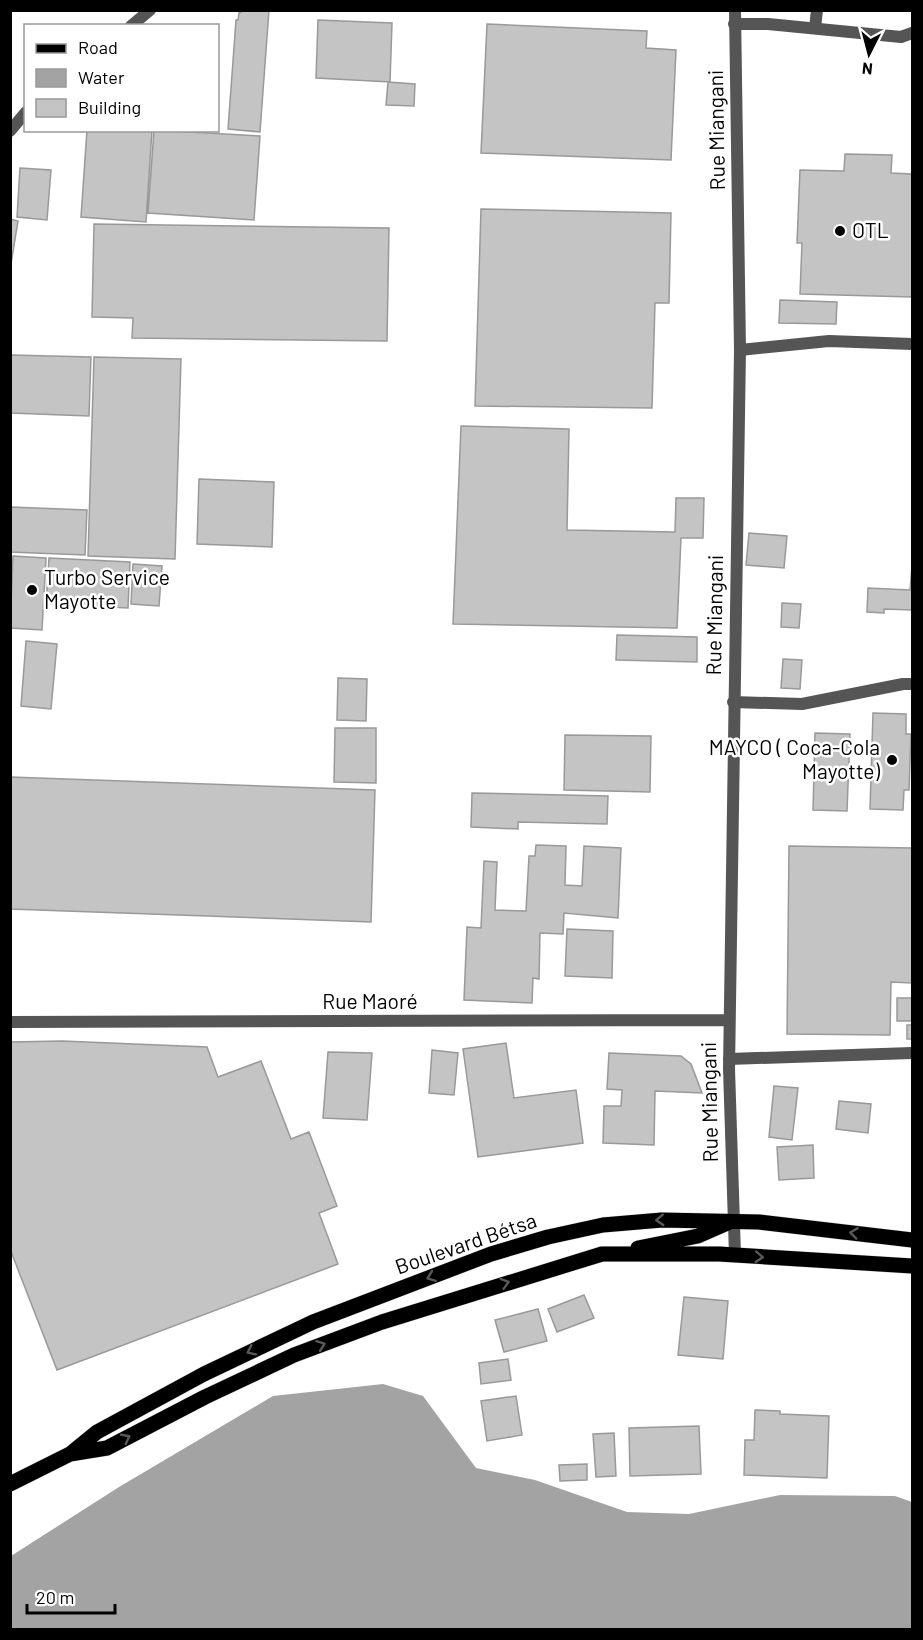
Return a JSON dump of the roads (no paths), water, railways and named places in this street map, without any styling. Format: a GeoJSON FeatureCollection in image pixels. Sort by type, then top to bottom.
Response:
{"type":"FeatureCollection","features":[{"type":"Feature","properties":{"kind":"main road","name":"Boulevard Bétsa"},"geometry":{"type":"LineString","coordinates":[[10,1484],[70,1454],[107,1426],[204,1374],[313,1322],[491,1254],[548,1237],[603,1225],[662,1220],[734,1220],[912,1240]]}},
{"type":"Feature","properties":{"kind":"main road"},"geometry":{"type":"LineString","coordinates":[[602,1254],[698,1236],[734,1220]]}},
{"type":"Feature","properties":{"kind":"main road","name":"Boulevard Bétsa"},"geometry":{"type":"LineString","coordinates":[[70,1454],[107,1448],[205,1397],[294,1355],[360,1330],[484,1289],[602,1254],[735,1255],[912,1266]]}},
{"type":"Feature","properties":{"kind":"street"},"geometry":{"type":"LineString","coordinates":[[133,24],[150,10]]}},
{"type":"Feature","properties":{"kind":"street","name":"Rue Miangani"},"geometry":{"type":"LineString","coordinates":[[735,10],[740,350],[729,1020],[735,1255]]}},
{"type":"Feature","properties":{"kind":"street"},"geometry":{"type":"LineString","coordinates":[[815,28],[817,10]]}},
{"type":"Feature","properties":{"kind":"street"},"geometry":{"type":"LineString","coordinates":[[735,24],[768,24],[901,38],[912,33]]}},
{"type":"Feature","properties":{"kind":"street"},"geometry":{"type":"LineString","coordinates":[[10,130],[24,114]]}},
{"type":"Feature","properties":{"kind":"street"},"geometry":{"type":"LineString","coordinates":[[740,350],[829,342],[912,344]]}},
{"type":"Feature","properties":{"kind":"street"},"geometry":{"type":"LineString","coordinates":[[733,702],[802,704],[912,684]]}},
{"type":"Feature","properties":{"kind":"street","name":"Rue Maoré"},"geometry":{"type":"LineString","coordinates":[[10,1022],[729,1020]]}},
{"type":"Feature","properties":{"kind":"street"},"geometry":{"type":"LineString","coordinates":[[729,1059],[912,1053]]}},
{"type":"Feature","properties":{"kind":"water"},"geometry":{"type":"Polygon","coordinates":[[[383,1384],[423,1396],[476,1468],[535,1480],[627,1512],[689,1514],[780,1495],[895,1496],[912,1502],[912,1629],[11,1629],[11,1556],[119,1487],[273,1396],[383,1384]]]}},
{"type":"Feature","properties":{"kind":"place","name":"OTL"},"geometry":{"type":"Point","coordinates":[840,231]}},
{"type":"Feature","properties":{"kind":"place","name":"Turbo Service Mayotte"},"geometry":{"type":"Point","coordinates":[32,590]}},
{"type":"Feature","properties":{"kind":"place","name":"MAYCO ( Coca-Cola Mayotte)"},"geometry":{"type":"Point","coordinates":[892,760]}}]}
